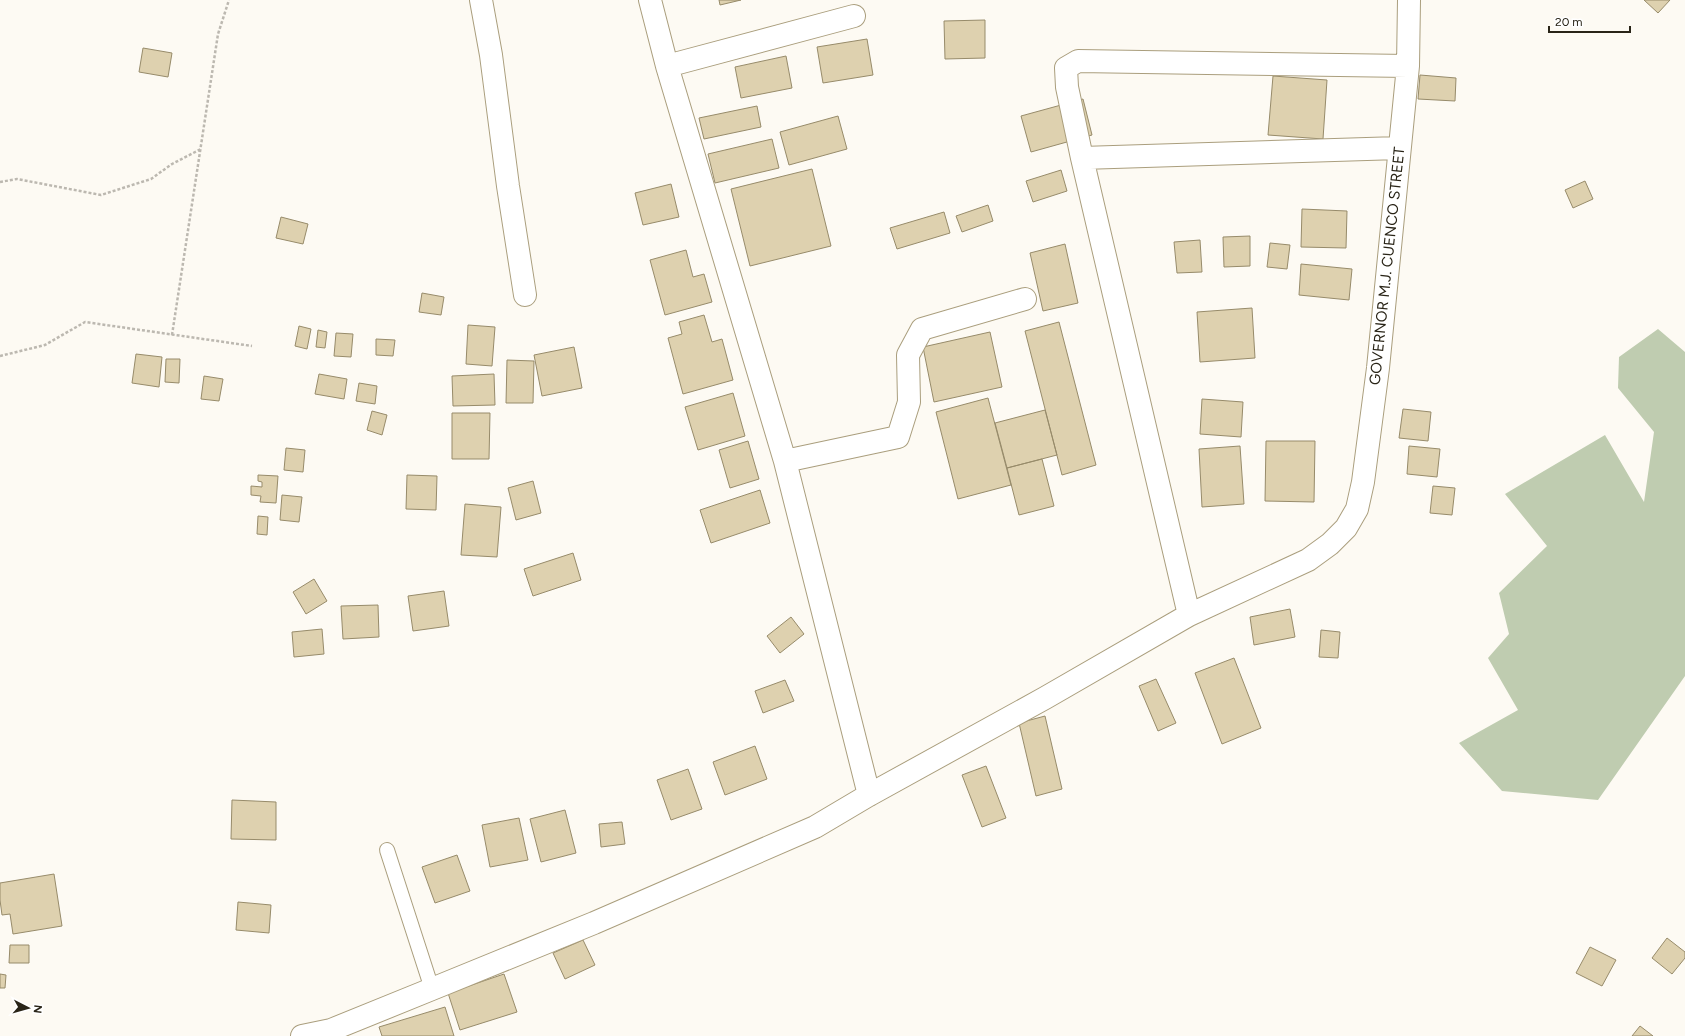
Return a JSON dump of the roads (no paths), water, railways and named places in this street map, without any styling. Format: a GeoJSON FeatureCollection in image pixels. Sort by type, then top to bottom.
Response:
{"type":"FeatureCollection","features":[{"type":"Feature","properties":{"kind":"street"},"geometry":{"type":"LineString","coordinates":[[481,0],[491,55],[508,186],[526,295]]}},
{"type":"Feature","properties":{"kind":"street"},"geometry":{"type":"LineString","coordinates":[[650,0],[667,66],[785,461],[869,795]]}},
{"type":"Feature","properties":{"kind":"street","name":"GOVERNOR M.J. CUENCO STREET"},"geometry":{"type":"LineString","coordinates":[[302,1036],[331,1030],[594,923],[815,827],[869,795],[1045,698],[1189,615],[1308,560],[1330,544],[1346,528],[1356,509],[1363,482],[1378,368],[1408,66],[1409,0]]}},
{"type":"Feature","properties":{"kind":"street"},"geometry":{"type":"LineString","coordinates":[[667,66],[854,16]]}},
{"type":"Feature","properties":{"kind":"street"},"geometry":{"type":"LineString","coordinates":[[1189,615],[1082,158],[1067,87],[1066,68],[1078,61],[1408,66]]}},
{"type":"Feature","properties":{"kind":"street"},"geometry":{"type":"LineString","coordinates":[[1082,158],[1399,148]]}},
{"type":"Feature","properties":{"kind":"street"},"geometry":{"type":"LineString","coordinates":[[785,461],[898,437],[909,402],[908,355],[922,329],[1025,299]]}},
{"type":"Feature","properties":{"kind":"lane"},"geometry":{"type":"LineString","coordinates":[[387,850],[432,989]]}}]}
